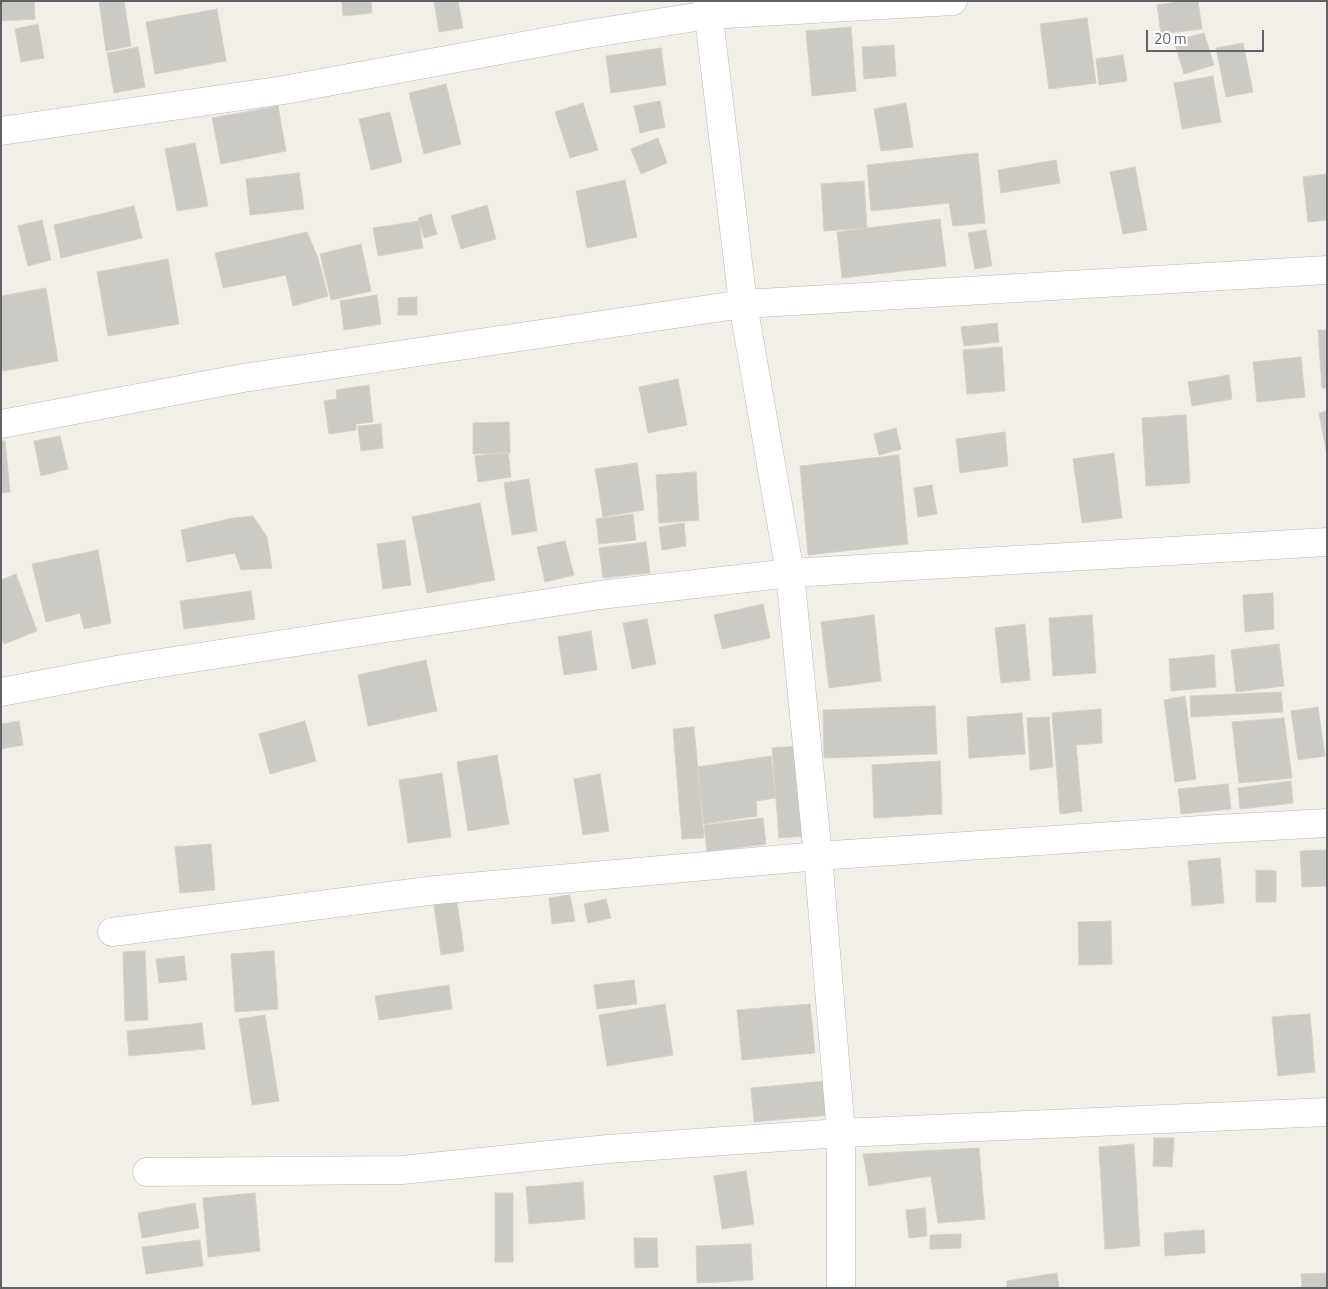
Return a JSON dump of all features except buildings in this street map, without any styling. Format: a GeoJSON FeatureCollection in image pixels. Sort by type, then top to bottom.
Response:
{"type":"FeatureCollection","features":[{"type":"Feature","properties":{"kind":"street"},"geometry":{"type":"LineString","coordinates":[[1,131],[284,90],[582,35],[707,8],[953,1]]}},
{"type":"Feature","properties":{"kind":"street"},"geometry":{"type":"LineString","coordinates":[[707,8],[744,304],[790,573],[818,856],[841,1133],[840,1288]]}},
{"type":"Feature","properties":{"kind":"street"},"geometry":{"type":"LineString","coordinates":[[1,424],[244,378],[744,304],[1327,270]]}},
{"type":"Feature","properties":{"kind":"street"},"geometry":{"type":"LineString","coordinates":[[1,692],[122,669],[600,594],[790,573],[1327,542]]}},
{"type":"Feature","properties":{"kind":"street"},"geometry":{"type":"LineString","coordinates":[[112,932],[436,890],[818,856],[1216,829],[1327,824]]}},
{"type":"Feature","properties":{"kind":"street"},"geometry":{"type":"LineString","coordinates":[[147,1172],[402,1170],[608,1148],[841,1133],[1327,1112]]}}]}
